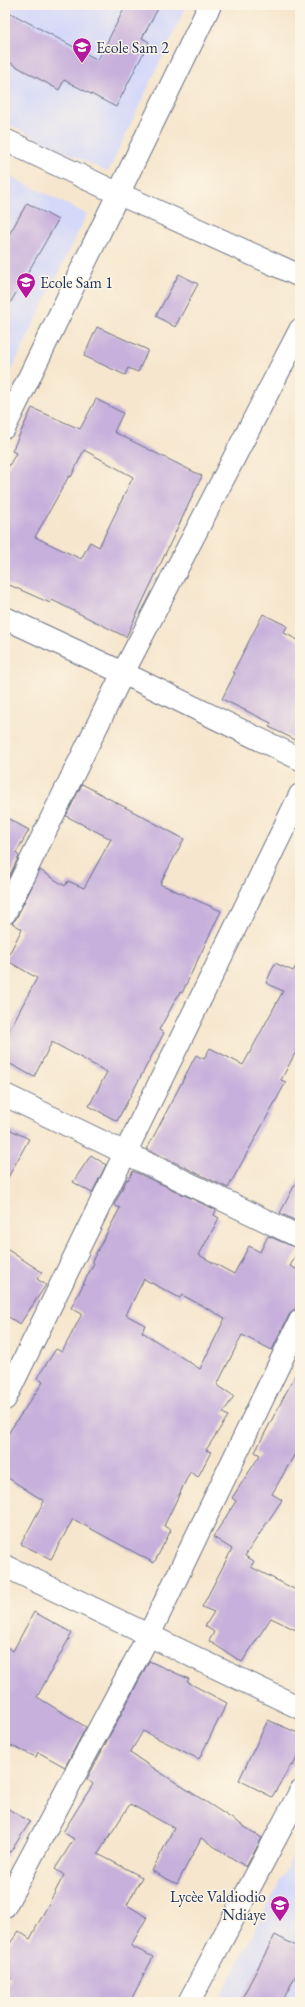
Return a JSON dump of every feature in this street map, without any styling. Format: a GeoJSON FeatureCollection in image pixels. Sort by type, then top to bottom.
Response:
{"type":"FeatureCollection","features":[{"type":"Feature","properties":{"kind":"street"},"geometry":{"type":"LineString","coordinates":[[5,427],[117,193],[210,5]]}},
{"type":"Feature","properties":{"kind":"street"},"geometry":{"type":"LineString","coordinates":[[5,140],[117,193],[300,276]]}},
{"type":"Feature","properties":{"kind":"street"},"geometry":{"type":"LineString","coordinates":[[5,913],[123,673],[300,330]]}},
{"type":"Feature","properties":{"kind":"street"},"geometry":{"type":"LineString","coordinates":[[5,618],[123,673],[300,759]]}},
{"type":"Feature","properties":{"kind":"street"},"geometry":{"type":"LineString","coordinates":[[5,1400],[300,795]]}},
{"type":"Feature","properties":{"kind":"street"},"geometry":{"type":"LineString","coordinates":[[5,1095],[300,1237]]}},
{"type":"Feature","properties":{"kind":"street"},"geometry":{"type":"LineString","coordinates":[[5,1906],[149,1634],[300,1321]]}},
{"type":"Feature","properties":{"kind":"street"},"geometry":{"type":"LineString","coordinates":[[5,1566],[300,1708]]}},
{"type":"Feature","properties":{"kind":"street"},"geometry":{"type":"LineString","coordinates":[[190,2002],[300,1792]]}},
{"type":"Feature","properties":{"kind":"shaded area","name":"Ecole Sam 2"},"geometry":{"type":"Polygon","coordinates":[[[5,5],[187,5],[108,172],[5,123],[5,5]]]}},
{"type":"Feature","properties":{"kind":"shaded area","name":"Ecole Sam 1"},"geometry":{"type":"Polygon","coordinates":[[[5,174],[87,214],[5,384],[5,174]]]}},
{"type":"Feature","properties":{"kind":"shaded area","name":"Lycèe Valdiodio Ndiaye"},"geometry":{"type":"Polygon","coordinates":[[[300,1842],[300,2002],[218,2002],[300,1842]]]}},
{"type":"Feature","properties":{"kind":"building"},"geometry":{"type":"Polygon","coordinates":[[[126,5],[160,5],[142,38],[149,42],[116,107],[64,80],[59,90],[5,60],[5,10],[98,60],[126,5]]]}},
{"type":"Feature","properties":{"kind":"building"},"geometry":{"type":"Polygon","coordinates":[[[27,203],[58,220],[5,312],[5,242],[27,203]]]}},
{"type":"Feature","properties":{"kind":"building"},"geometry":{"type":"Polygon","coordinates":[[[179,274],[198,284],[175,327],[156,316],[179,274]]]}},
{"type":"Feature","properties":{"kind":"building"},"geometry":{"type":"Polygon","coordinates":[[[97,327],[148,350],[138,372],[128,368],[125,375],[84,356],[97,327]]]}},
{"type":"Feature","properties":{"kind":"building"},"geometry":{"type":"Polygon","coordinates":[[[96,399],[123,413],[114,432],[202,476],[126,637],[52,600],[50,603],[5,583],[5,473],[16,453],[12,451],[32,408],[80,429],[96,399]],[[84,450],[71,477],[69,476],[35,537],[81,559],[90,542],[99,547],[133,477],[84,450]]]}},
{"type":"Feature","properties":{"kind":"building"},"geometry":{"type":"Polygon","coordinates":[[[263,614],[287,626],[284,633],[300,641],[300,742],[269,727],[271,723],[222,699],[235,673],[233,672],[263,614]]]}},
{"type":"Feature","properties":{"kind":"building"},"geometry":{"type":"Polygon","coordinates":[[[82,784],[184,839],[160,884],[221,911],[182,993],[180,992],[159,1030],[164,1033],[117,1121],[89,1106],[107,1072],[52,1042],[34,1077],[5,1061],[5,1038],[37,978],[6,960],[22,929],[12,923],[16,919],[40,870],[65,886],[68,881],[84,888],[111,839],[66,816],[82,784]]]}},
{"type":"Feature","properties":{"kind":"building"},"geometry":{"type":"Polygon","coordinates":[[[5,817],[29,830],[16,853],[19,856],[5,885],[5,817]]]}},
{"type":"Feature","properties":{"kind":"building"},"geometry":{"type":"Polygon","coordinates":[[[300,959],[300,1044],[281,1080],[286,1082],[228,1188],[147,1149],[196,1055],[204,1059],[210,1048],[243,1065],[283,991],[266,983],[275,963],[293,971],[300,959]]]}},
{"type":"Feature","properties":{"kind":"building"},"geometry":{"type":"Polygon","coordinates":[[[5,1127],[29,1139],[5,1183],[5,1127]]]}},
{"type":"Feature","properties":{"kind":"building"},"geometry":{"type":"Polygon","coordinates":[[[91,1155],[106,1165],[92,1193],[73,1182],[91,1155]]]}},
{"type":"Feature","properties":{"kind":"building"},"geometry":{"type":"Polygon","coordinates":[[[133,1171],[216,1210],[214,1215],[219,1218],[199,1255],[234,1274],[249,1246],[260,1252],[268,1236],[299,1249],[290,1266],[300,1271],[300,1309],[293,1310],[289,1315],[272,1350],[242,1335],[217,1385],[234,1396],[223,1413],[228,1416],[206,1450],[211,1452],[198,1477],[190,1472],[164,1526],[171,1530],[154,1563],[73,1519],[51,1559],[21,1544],[44,1501],[5,1476],[5,1438],[43,1382],[37,1378],[56,1349],[62,1352],[82,1314],[71,1308],[94,1263],[92,1261],[120,1208],[114,1205],[127,1179],[128,1180],[133,1171]],[[144,1279],[126,1315],[145,1325],[142,1332],[200,1369],[225,1318],[182,1295],[180,1298],[144,1279]]]}},
{"type":"Feature","properties":{"kind":"building"},"geometry":{"type":"Polygon","coordinates":[[[300,1175],[300,1223],[280,1213],[300,1175]]]}},
{"type":"Feature","properties":{"kind":"building"},"geometry":{"type":"Polygon","coordinates":[[[5,1248],[42,1272],[37,1279],[46,1285],[20,1324],[5,1315],[5,1248]]]}},
{"type":"Feature","properties":{"kind":"building"},"geometry":{"type":"Polygon","coordinates":[[[300,1366],[300,1445],[272,1494],[282,1500],[245,1556],[254,1561],[251,1567],[300,1592],[300,1632],[271,1618],[242,1662],[209,1641],[214,1632],[205,1626],[214,1612],[202,1607],[232,1549],[213,1537],[236,1501],[232,1498],[260,1455],[255,1452],[300,1366]]]}},
{"type":"Feature","properties":{"kind":"building"},"geometry":{"type":"Polygon","coordinates":[[[34,1612],[72,1633],[37,1697],[86,1727],[65,1767],[38,1752],[36,1757],[5,1743],[5,1646],[13,1651],[34,1612]]]}},
{"type":"Feature","properties":{"kind":"building"},"geometry":{"type":"Polygon","coordinates":[[[149,1661],[189,1679],[187,1682],[227,1703],[199,1759],[143,1731],[130,1753],[262,1838],[246,1867],[201,1838],[177,1884],[152,1871],[174,1828],[130,1804],[98,1854],[142,1877],[127,1905],[147,1917],[131,1946],[153,1957],[130,2002],[5,2002],[5,1987],[11,1978],[5,1973],[5,1950],[19,1931],[30,1939],[64,1875],[55,1869],[74,1839],[63,1832],[93,1784],[87,1779],[149,1661]]]}},
{"type":"Feature","properties":{"kind":"building"},"geometry":{"type":"Polygon","coordinates":[[[268,1720],[300,1734],[300,1750],[293,1766],[291,1765],[272,1797],[239,1780],[268,1720]]]}},
{"type":"Feature","properties":{"kind":"building"},"geometry":{"type":"Polygon","coordinates":[[[5,1807],[30,1822],[5,1860],[5,1807]]]}},
{"type":"Feature","properties":{"kind":"building"},"geometry":{"type":"Polygon","coordinates":[[[275,1935],[300,1948],[300,1967],[282,2002],[240,2002],[275,1935]]]}},
{"type":"Feature","properties":{"kind":"place","name":"Ecole Sam 2"},"geometry":{"type":"Point","coordinates":[82,64]}},
{"type":"Feature","properties":{"kind":"place","name":"Ecole Sam 1"},"geometry":{"type":"Point","coordinates":[26,299]}},
{"type":"Feature","properties":{"kind":"place","name":"Lycèe Valdiodio Ndiaye"},"geometry":{"type":"Point","coordinates":[280,1922]}}]}
